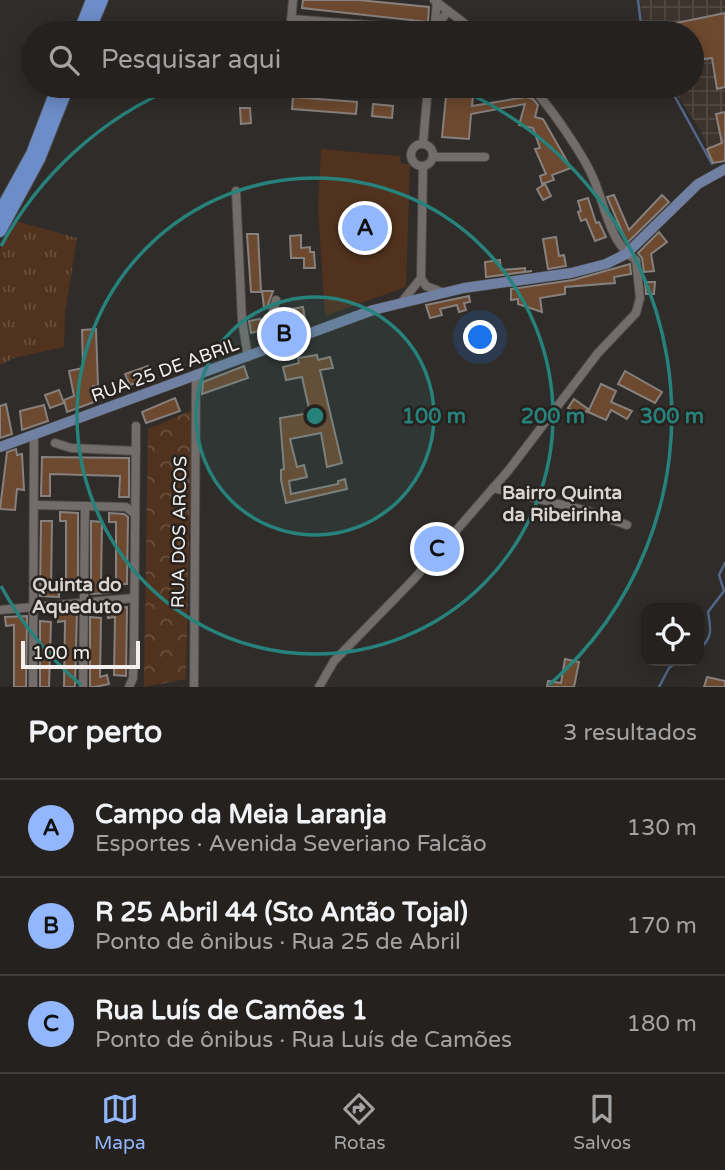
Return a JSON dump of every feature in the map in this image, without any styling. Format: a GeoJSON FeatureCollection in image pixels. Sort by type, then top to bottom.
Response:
{"type":"FeatureCollection","features":[{"type":"Feature","properties":{"kind":"highway"},"geometry":{"type":"LineString","coordinates":[[84,21],[92,0]]}},
{"type":"Feature","properties":{"kind":"highway"},"geometry":{"type":"LineString","coordinates":[[93,21],[102,0]]}},
{"type":"Feature","properties":{"kind":"highway"},"geometry":{"type":"LineString","coordinates":[[0,212],[32,154],[53,98]]}},
{"type":"Feature","properties":{"kind":"highway"},"geometry":{"type":"LineString","coordinates":[[0,231],[39,159],[63,98]]}},
{"type":"Feature","properties":{"kind":"main road"},"geometry":{"type":"LineString","coordinates":[[626,254],[698,184],[725,169]]}},
{"type":"Feature","properties":{"kind":"main road","name":"RUA 25 DE ABRIL"},"geometry":{"type":"LineString","coordinates":[[0,447],[401,303],[444,293],[571,272],[606,264],[626,254]]}},
{"type":"Feature","properties":{"kind":"street"},"geometry":{"type":"LineString","coordinates":[[293,0],[291,19],[313,21]]}},
{"type":"Feature","properties":{"kind":"street"},"geometry":{"type":"LineString","coordinates":[[435,1],[461,21]]}},
{"type":"Feature","properties":{"kind":"street"},"geometry":{"type":"LineString","coordinates":[[434,21],[435,1]]}},
{"type":"Feature","properties":{"kind":"street"},"geometry":{"type":"LineString","coordinates":[[441,21],[448,11]]}},
{"type":"Feature","properties":{"kind":"street"},"geometry":{"type":"LineString","coordinates":[[423,144],[427,98]]}},
{"type":"Feature","properties":{"kind":"street"},"geometry":{"type":"LineString","coordinates":[[319,687],[334,661],[414,579],[493,488],[558,409],[598,353],[636,313],[640,298],[636,260],[626,254],[605,217],[594,178],[538,98]]}},
{"type":"Feature","properties":{"kind":"street"},"geometry":{"type":"LineString","coordinates":[[423,144],[431,148],[433,157],[429,164],[423,166],[414,163],[411,156],[413,148],[423,144]]}},
{"type":"Feature","properties":{"kind":"street"},"geometry":{"type":"LineString","coordinates":[[433,157],[485,157]]}},
{"type":"Feature","properties":{"kind":"street"},"geometry":{"type":"LineString","coordinates":[[420,298],[423,166]]}},
{"type":"Feature","properties":{"kind":"street"},"geometry":{"type":"LineString","coordinates":[[236,191],[242,320],[248,357]]}},
{"type":"Feature","properties":{"kind":"street"},"geometry":{"type":"LineString","coordinates":[[422,282],[444,293]]}},
{"type":"Feature","properties":{"kind":"street"},"geometry":{"type":"LineString","coordinates":[[401,303],[422,282]]}},
{"type":"Feature","properties":{"kind":"street"},"geometry":{"type":"LineString","coordinates":[[276,300],[272,314],[281,344]]}},
{"type":"Feature","properties":{"kind":"street"},"geometry":{"type":"LineString","coordinates":[[277,330],[289,326]]}},
{"type":"Feature","properties":{"kind":"street","name":"RUA DOS ARCOS"},"geometry":{"type":"LineString","coordinates":[[194,687],[196,377]]}},
{"type":"Feature","properties":{"kind":"street"},"geometry":{"type":"LineString","coordinates":[[129,687],[133,678],[136,426]]}},
{"type":"Feature","properties":{"kind":"street"},"geometry":{"type":"LineString","coordinates":[[33,687],[34,435]]}},
{"type":"Feature","properties":{"kind":"street"},"geometry":{"type":"LineString","coordinates":[[55,443],[71,448],[136,451]]}},
{"type":"Feature","properties":{"kind":"street"},"geometry":{"type":"LineString","coordinates":[[493,488],[626,525]]}},
{"type":"Feature","properties":{"kind":"street"},"geometry":{"type":"LineString","coordinates":[[34,505],[126,507],[135,514]]}},
{"type":"Feature","properties":{"kind":"street"},"geometry":{"type":"LineString","coordinates":[[83,687],[85,506]]}},
{"type":"Feature","properties":{"kind":"street"},"geometry":{"type":"LineString","coordinates":[[0,610],[134,598]]}},
{"type":"Feature","properties":{"kind":"shaded area"},"geometry":{"type":"Polygon","coordinates":[[[640,0],[725,0],[725,161],[713,163],[701,131],[679,98],[704,98],[704,21],[642,21],[640,0]]]}},
{"type":"Feature","properties":{"kind":"green space"},"geometry":{"type":"Polygon","coordinates":[[[321,149],[400,156],[401,164],[410,164],[406,287],[325,316],[318,209],[321,149]]]}},
{"type":"Feature","properties":{"kind":"green space"},"geometry":{"type":"Polygon","coordinates":[[[16,221],[77,238],[65,313],[64,347],[14,358],[0,365],[0,248],[16,221]]]}},
{"type":"Feature","properties":{"kind":"green space"},"geometry":{"type":"Polygon","coordinates":[[[192,410],[186,679],[144,687],[148,429],[192,410]]]}},
{"type":"Feature","properties":{"kind":"building"},"geometry":{"type":"Polygon","coordinates":[[[303,0],[359,0],[429,7],[428,21],[302,8],[303,0]]]}},
{"type":"Feature","properties":{"kind":"building"},"geometry":{"type":"Polygon","coordinates":[[[725,13],[725,87],[717,89],[712,58],[704,59],[704,21],[686,21],[725,13]]]}},
{"type":"Feature","properties":{"kind":"building"},"geometry":{"type":"Polygon","coordinates":[[[293,98],[357,102],[356,114],[292,109],[293,98]]]}},
{"type":"Feature","properties":{"kind":"building"},"geometry":{"type":"Polygon","coordinates":[[[446,98],[473,98],[472,106],[530,98],[538,105],[535,117],[543,119],[571,168],[552,175],[554,180],[542,184],[540,176],[546,174],[535,149],[540,148],[533,128],[519,125],[525,104],[471,114],[469,139],[442,137],[446,98]]]}},
{"type":"Feature","properties":{"kind":"building"},"geometry":{"type":"Polygon","coordinates":[[[373,104],[393,106],[392,118],[372,116],[373,104]]]}},
{"type":"Feature","properties":{"kind":"building"},"geometry":{"type":"Polygon","coordinates":[[[240,108],[250,108],[251,123],[241,124],[240,108]]]}},
{"type":"Feature","properties":{"kind":"building"},"geometry":{"type":"Polygon","coordinates":[[[725,112],[725,161],[713,163],[707,149],[722,143],[716,114],[725,112]]]}},
{"type":"Feature","properties":{"kind":"building"},"geometry":{"type":"Polygon","coordinates":[[[545,184],[551,196],[543,200],[537,189],[545,184]]]}},
{"type":"Feature","properties":{"kind":"building"},"geometry":{"type":"Polygon","coordinates":[[[614,195],[629,230],[662,195],[669,202],[627,243],[607,197],[614,195]]]}},
{"type":"Feature","properties":{"kind":"building"},"geometry":{"type":"Polygon","coordinates":[[[588,198],[596,223],[599,222],[606,237],[595,241],[586,219],[581,221],[578,212],[581,211],[578,201],[588,198]]]}},
{"type":"Feature","properties":{"kind":"building"},"geometry":{"type":"Polygon","coordinates":[[[659,232],[667,242],[651,254],[654,271],[644,272],[642,258],[638,253],[659,232]]]}},
{"type":"Feature","properties":{"kind":"building"},"geometry":{"type":"Polygon","coordinates":[[[247,234],[258,234],[261,292],[251,292],[247,234]]]}},
{"type":"Feature","properties":{"kind":"building"},"geometry":{"type":"Polygon","coordinates":[[[301,235],[301,248],[310,247],[310,252],[314,252],[315,268],[304,268],[304,258],[291,258],[290,236],[301,235]]]}},
{"type":"Feature","properties":{"kind":"building"},"geometry":{"type":"Polygon","coordinates":[[[556,237],[559,256],[564,255],[566,266],[548,269],[543,239],[556,237]]]}},
{"type":"Feature","properties":{"kind":"building"},"geometry":{"type":"Polygon","coordinates":[[[500,260],[501,270],[525,268],[525,272],[486,277],[485,262],[500,260]]]}},
{"type":"Feature","properties":{"kind":"building"},"geometry":{"type":"Polygon","coordinates":[[[630,264],[631,274],[614,277],[615,283],[565,287],[565,294],[540,298],[542,312],[518,304],[518,299],[511,300],[511,289],[573,280],[630,264]]]}},
{"type":"Feature","properties":{"kind":"building"},"geometry":{"type":"Polygon","coordinates":[[[645,282],[655,282],[654,294],[646,294],[645,282]]]}},
{"type":"Feature","properties":{"kind":"building"},"geometry":{"type":"Polygon","coordinates":[[[262,291],[273,291],[267,307],[264,307],[262,291]]]}},
{"type":"Feature","properties":{"kind":"building"},"geometry":{"type":"Polygon","coordinates":[[[469,296],[470,302],[464,303],[466,310],[459,312],[457,305],[440,309],[442,315],[430,318],[426,305],[469,296]]]}},
{"type":"Feature","properties":{"kind":"building"},"geometry":{"type":"Polygon","coordinates":[[[303,307],[305,320],[281,320],[280,311],[303,307]]]}},
{"type":"Feature","properties":{"kind":"building"},"geometry":{"type":"Polygon","coordinates":[[[260,319],[263,330],[251,333],[249,321],[260,319]]]}},
{"type":"Feature","properties":{"kind":"building"},"geometry":{"type":"Polygon","coordinates":[[[96,329],[98,386],[93,386],[94,402],[67,412],[64,400],[74,396],[69,371],[83,368],[82,330],[96,329]]]}},
{"type":"Feature","properties":{"kind":"building"},"geometry":{"type":"Polygon","coordinates":[[[317,355],[318,360],[330,357],[333,368],[320,370],[342,463],[327,467],[321,433],[290,439],[297,467],[304,465],[307,477],[289,481],[291,494],[338,484],[338,481],[345,479],[347,489],[286,503],[281,480],[281,470],[284,469],[280,418],[310,413],[302,377],[286,380],[283,367],[299,363],[298,358],[317,355]]]}},
{"type":"Feature","properties":{"kind":"building"},"geometry":{"type":"Polygon","coordinates":[[[148,366],[153,377],[130,385],[125,374],[148,366]]]}},
{"type":"Feature","properties":{"kind":"building"},"geometry":{"type":"Polygon","coordinates":[[[244,366],[248,378],[202,394],[203,382],[244,366]]]}},
{"type":"Feature","properties":{"kind":"building"},"geometry":{"type":"Polygon","coordinates":[[[625,371],[662,392],[655,403],[618,384],[625,371]]]}},
{"type":"Feature","properties":{"kind":"building"},"geometry":{"type":"Polygon","coordinates":[[[601,384],[616,391],[611,402],[632,411],[627,419],[611,410],[606,420],[588,412],[601,384]]]}},
{"type":"Feature","properties":{"kind":"building"},"geometry":{"type":"Polygon","coordinates":[[[59,390],[64,403],[50,408],[45,395],[59,390]]]}},
{"type":"Feature","properties":{"kind":"building"},"geometry":{"type":"Polygon","coordinates":[[[175,398],[180,411],[146,423],[142,412],[175,398]]]}},
{"type":"Feature","properties":{"kind":"building"},"geometry":{"type":"Polygon","coordinates":[[[574,399],[588,409],[581,418],[568,408],[574,399]]]}},
{"type":"Feature","properties":{"kind":"building"},"geometry":{"type":"Polygon","coordinates":[[[6,404],[12,434],[0,438],[0,406],[6,404]]]}},
{"type":"Feature","properties":{"kind":"building"},"geometry":{"type":"Polygon","coordinates":[[[44,405],[48,421],[22,430],[20,411],[44,405]]]}},
{"type":"Feature","properties":{"kind":"building"},"geometry":{"type":"Polygon","coordinates":[[[16,449],[17,455],[22,454],[24,490],[17,489],[15,510],[0,509],[7,452],[16,449]]]}},
{"type":"Feature","properties":{"kind":"building"},"geometry":{"type":"Polygon","coordinates":[[[42,457],[129,458],[129,497],[119,497],[120,476],[50,474],[50,496],[41,496],[42,457]]]}},
{"type":"Feature","properties":{"kind":"building"},"geometry":{"type":"Polygon","coordinates":[[[60,512],[78,513],[78,588],[66,588],[66,521],[60,521],[60,512]]]}},
{"type":"Feature","properties":{"kind":"building"},"geometry":{"type":"Polygon","coordinates":[[[109,513],[124,514],[128,517],[127,584],[116,584],[116,522],[109,522],[109,513]]]}},
{"type":"Feature","properties":{"kind":"building"},"geometry":{"type":"Polygon","coordinates":[[[41,521],[52,521],[51,589],[59,588],[59,597],[40,596],[41,521]]]}},
{"type":"Feature","properties":{"kind":"building"},"geometry":{"type":"Polygon","coordinates":[[[91,521],[102,522],[101,584],[108,584],[109,593],[91,594],[91,521]]]}},
{"type":"Feature","properties":{"kind":"building"},"geometry":{"type":"Polygon","coordinates":[[[127,607],[126,676],[114,675],[115,617],[108,618],[107,609],[127,607]]]}},
{"type":"Feature","properties":{"kind":"building"},"geometry":{"type":"Polygon","coordinates":[[[77,611],[75,687],[64,687],[65,621],[58,622],[57,613],[77,611]]]}},
{"type":"Feature","properties":{"kind":"building"},"geometry":{"type":"Polygon","coordinates":[[[27,616],[26,687],[14,687],[14,625],[6,626],[5,617],[27,616]]]}},
{"type":"Feature","properties":{"kind":"building"},"geometry":{"type":"Polygon","coordinates":[[[90,617],[101,618],[100,677],[107,675],[109,684],[95,687],[90,687],[90,617]]]}},
{"type":"Feature","properties":{"kind":"building"},"geometry":{"type":"Polygon","coordinates":[[[40,621],[51,622],[49,687],[40,687],[40,621]]]}},
{"type":"Feature","properties":{"kind":"building"},"geometry":{"type":"Polygon","coordinates":[[[565,659],[579,662],[574,687],[547,687],[548,681],[561,683],[565,659]]]}},
{"type":"Feature","properties":{"kind":"building"},"geometry":{"type":"Polygon","coordinates":[[[707,677],[725,681],[725,687],[704,687],[707,677]]]}},
{"type":"Feature","properties":{"kind":"waterway"},"geometry":{"type":"LineString","coordinates":[[638,0],[641,21]]}},
{"type":"Feature","properties":{"kind":"waterway"},"geometry":{"type":"LineString","coordinates":[[676,98],[712,164]]}},
{"type":"Feature","properties":{"kind":"waterway"},"geometry":{"type":"LineString","coordinates":[[704,644],[710,633],[708,612],[724,591],[719,575],[725,563]]}},
{"type":"Feature","properties":{"kind":"waterway"},"geometry":{"type":"LineString","coordinates":[[659,687],[672,666]]}},
{"type":"Feature","properties":{"kind":"place","name":"Campo da Meia Laranja"},"geometry":{"type":"Point","coordinates":[365,228]}},
{"type":"Feature","properties":{"kind":"place","name":"R 25 Abril 44 (Sto Antão Tojal)"},"geometry":{"type":"Point","coordinates":[284,334]}},
{"type":"Feature","properties":{"kind":"place","name":"Rua Luís de Camões 1"},"geometry":{"type":"Point","coordinates":[437,549]}},
{"type":"Feature","properties":{"kind":"district","name":"Bairro Quinta da Ribeirinha"},"geometry":{"type":"Point","coordinates":[562,504]}},
{"type":"Feature","properties":{"kind":"district","name":"Quinta do Aqueduto"},"geometry":{"type":"Point","coordinates":[77,596]}}]}
